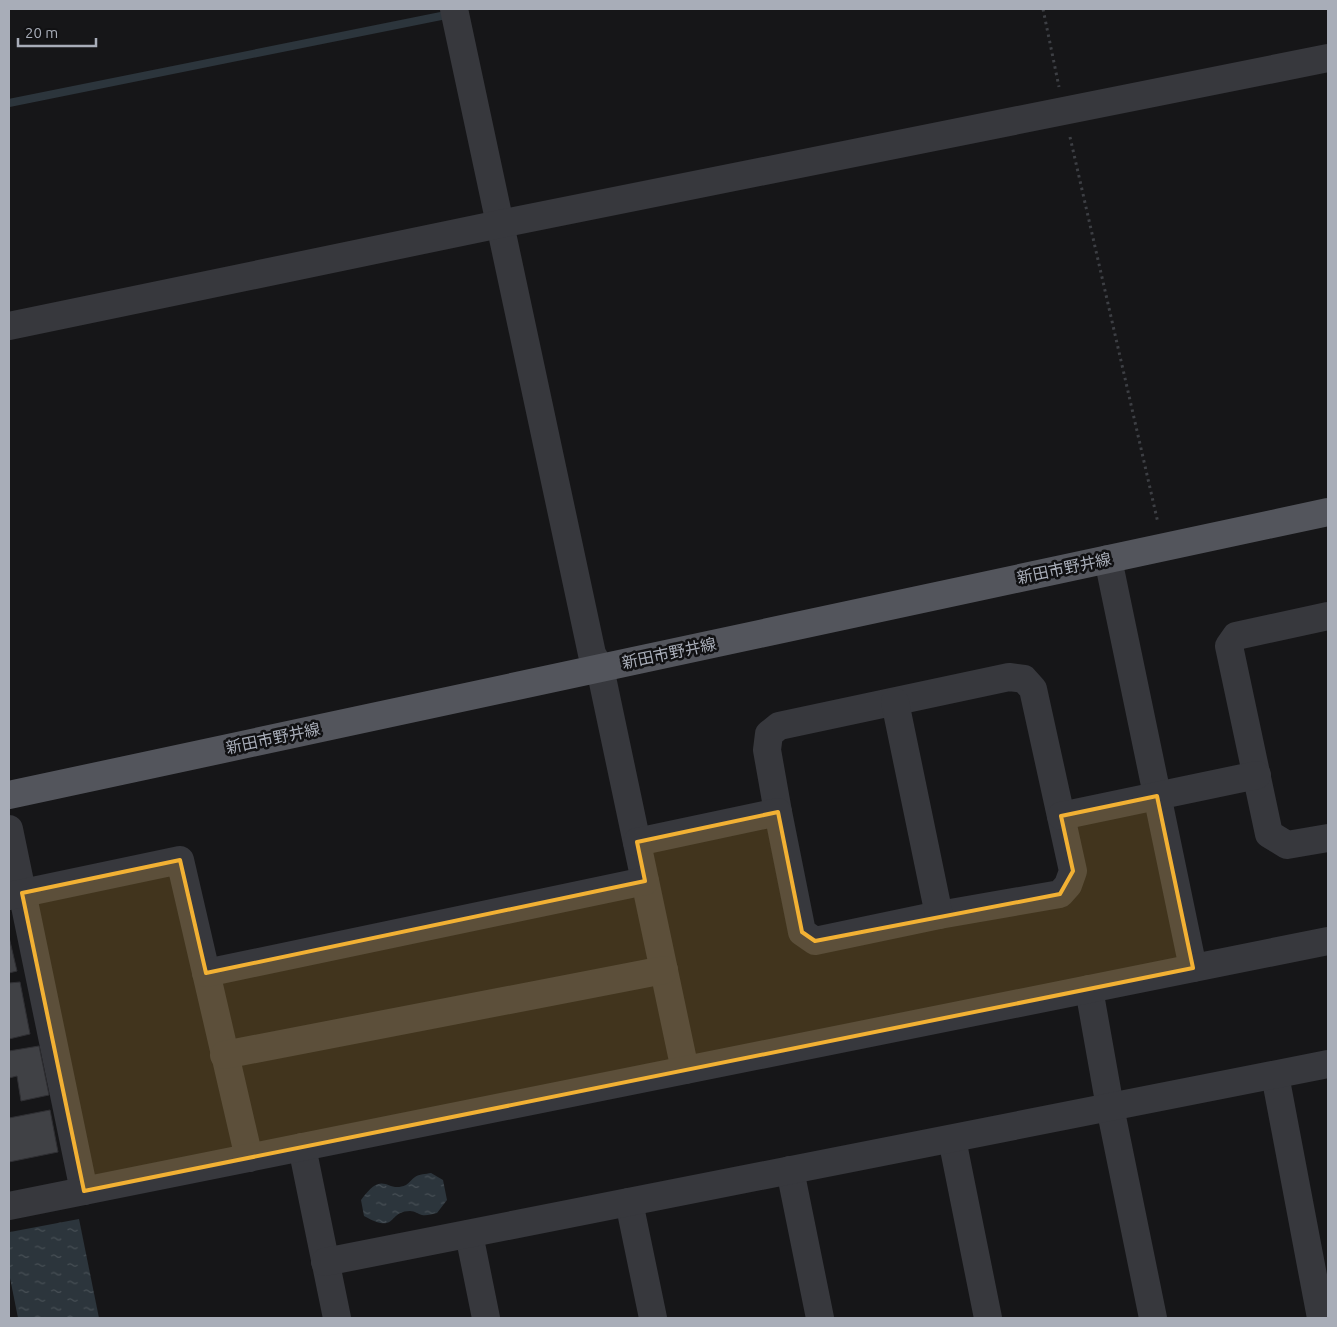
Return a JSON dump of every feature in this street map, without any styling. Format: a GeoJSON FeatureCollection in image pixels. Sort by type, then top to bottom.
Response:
{"type":"FeatureCollection","features":[{"type":"Feature","properties":{"kind":"main road","name":"新田市野井線"},"geometry":{"type":"LineString","coordinates":[[9,795],[1328,512]]}},
{"type":"Feature","properties":{"kind":"street"},"geometry":{"type":"LineString","coordinates":[[454,9],[592,654],[600,668],[685,1070]]}},
{"type":"Feature","properties":{"kind":"street"},"geometry":{"type":"LineString","coordinates":[[9,326],[500,224],[1328,58]]}},
{"type":"Feature","properties":{"kind":"street"},"geometry":{"type":"LineString","coordinates":[[1108,559],[1194,968]]}},
{"type":"Feature","properties":{"kind":"street"},"geometry":{"type":"LineString","coordinates":[[1328,616],[1236,636],[1229,646],[1269,834],[1287,846],[1328,838]]}},
{"type":"Feature","properties":{"kind":"street"},"geometry":{"type":"LineString","coordinates":[[1009,677],[1024,679],[1033,689],[1072,871],[1068,885],[1060,894],[939,915],[815,941],[802,932],[767,750],[768,734],[779,726],[895,702],[1009,677]]}},
{"type":"Feature","properties":{"kind":"street"},"geometry":{"type":"LineString","coordinates":[[895,702],[939,915]]}},
{"type":"Feature","properties":{"kind":"street"},"geometry":{"type":"LineString","coordinates":[[1061,816],[1257,776]]}},
{"type":"Feature","properties":{"kind":"street"},"geometry":{"type":"LineString","coordinates":[[637,842],[778,812]]}},
{"type":"Feature","properties":{"kind":"street"},"geometry":{"type":"LineString","coordinates":[[9,829],[15,895],[84,1191]]}},
{"type":"Feature","properties":{"kind":"street"},"geometry":{"type":"LineString","coordinates":[[15,895],[180,860],[249,1158]]}},
{"type":"Feature","properties":{"kind":"street"},"geometry":{"type":"LineString","coordinates":[[206,974],[645,881]]}},
{"type":"Feature","properties":{"kind":"street"},"geometry":{"type":"LineString","coordinates":[[9,1206],[1328,941]]}},
{"type":"Feature","properties":{"kind":"street"},"geometry":{"type":"LineString","coordinates":[[224,1055],[664,970]]}},
{"type":"Feature","properties":{"kind":"street"},"geometry":{"type":"LineString","coordinates":[[1089,989],[1110,1107],[1153,1318]]}},
{"type":"Feature","properties":{"kind":"street"},"geometry":{"type":"LineString","coordinates":[[325,1262],[1328,1064]]}},
{"type":"Feature","properties":{"kind":"street"},"geometry":{"type":"LineString","coordinates":[[1275,1075],[1321,1318]]}},
{"type":"Feature","properties":{"kind":"street"},"geometry":{"type":"LineString","coordinates":[[952,1138],[988,1318]]}},
{"type":"Feature","properties":{"kind":"street"},"geometry":{"type":"LineString","coordinates":[[302,1147],[337,1318]]}},
{"type":"Feature","properties":{"kind":"street"},"geometry":{"type":"LineString","coordinates":[[790,1170],[820,1318]]}},
{"type":"Feature","properties":{"kind":"street"},"geometry":{"type":"LineString","coordinates":[[629,1202],[653,1318]]}},
{"type":"Feature","properties":{"kind":"street"},"geometry":{"type":"LineString","coordinates":[[469,1234],[486,1318]]}},
{"type":"Feature","properties":{"kind":"path"},"geometry":{"type":"LineString","coordinates":[[1043,9],[1163,548]]}},
{"type":"Feature","properties":{"kind":"highlighted area"},"geometry":{"type":"Polygon","coordinates":[[[1157,796],[1193,968],[84,1191],[22,893],[180,860],[206,973],[645,881],[637,842],[778,812],[802,932],[815,941],[1060,894],[1073,871],[1061,816],[1157,796]]]}},
{"type":"Feature","properties":{"kind":"water"},"geometry":{"type":"Polygon","coordinates":[[[431,1173],[443,1180],[447,1200],[437,1213],[424,1215],[412,1211],[403,1212],[387,1223],[375,1221],[364,1216],[361,1200],[375,1185],[385,1184],[399,1187],[406,1185],[417,1176],[431,1173]]]}},
{"type":"Feature","properties":{"kind":"water"},"geometry":{"type":"Polygon","coordinates":[[[79,1219],[99,1318],[18,1318],[9,1273],[10,1232],[79,1219]]]}},
{"type":"Feature","properties":{"kind":"building"},"geometry":{"type":"Polygon","coordinates":[[[9,937],[17,971],[9,973],[9,937]]]}},
{"type":"Feature","properties":{"kind":"building"},"geometry":{"type":"Polygon","coordinates":[[[20,982],[30,1034],[9,1039],[9,983],[20,982]]]}},
{"type":"Feature","properties":{"kind":"building"},"geometry":{"type":"Polygon","coordinates":[[[39,1046],[49,1095],[21,1101],[17,1076],[9,1078],[9,1051],[39,1046]]]}},
{"type":"Feature","properties":{"kind":"building"},"geometry":{"type":"Polygon","coordinates":[[[50,1110],[58,1152],[9,1162],[9,1118],[50,1110]]]}},
{"type":"Feature","properties":{"kind":"waterway"},"geometry":{"type":"LineString","coordinates":[[9,103],[451,14]]}}]}
